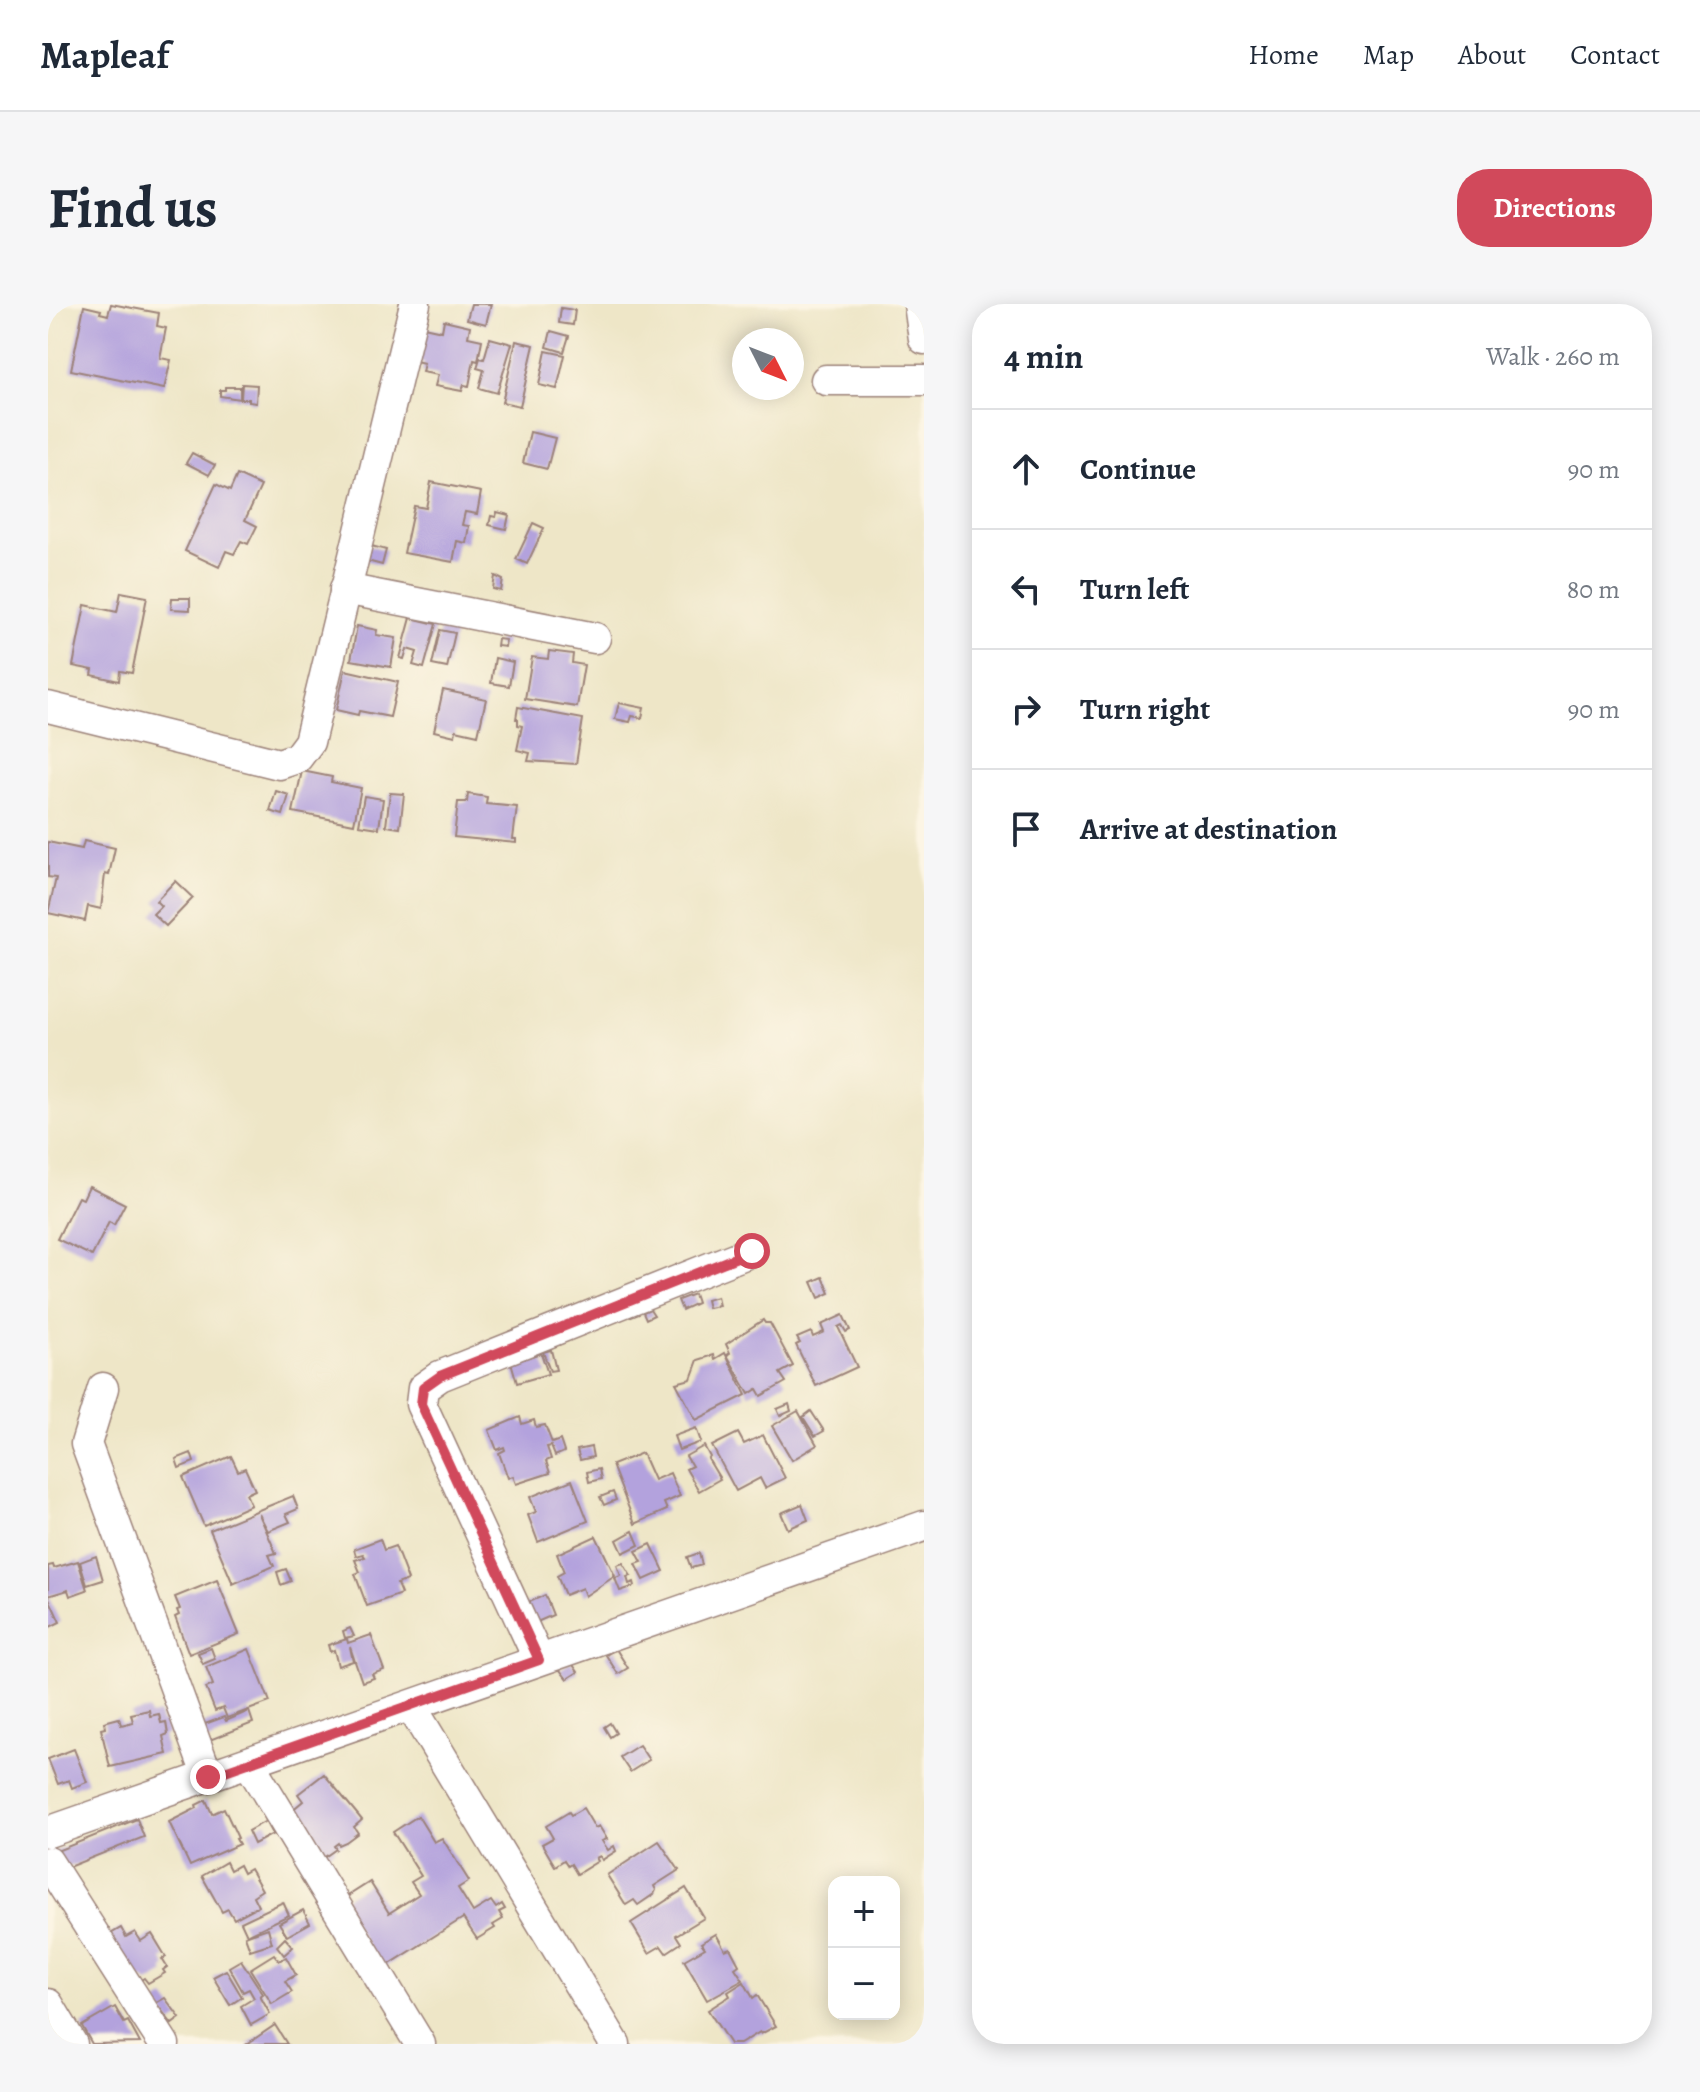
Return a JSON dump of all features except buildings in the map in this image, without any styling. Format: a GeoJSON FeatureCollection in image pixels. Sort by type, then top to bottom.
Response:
{"type":"FeatureCollection","features":[{"type":"Feature","properties":{"kind":"street"},"geometry":{"type":"LineString","coordinates":[[48,707],[279,764],[297,758],[309,742],[415,304]]}},
{"type":"Feature","properties":{"kind":"street"},"geometry":{"type":"LineString","coordinates":[[919,304],[924,339]]}},
{"type":"Feature","properties":{"kind":"street"},"geometry":{"type":"LineString","coordinates":[[826,380],[924,380]]}},
{"type":"Feature","properties":{"kind":"street"},"geometry":{"type":"LineString","coordinates":[[345,589],[595,638]]}},
{"type":"Feature","properties":{"kind":"street"},"geometry":{"type":"LineString","coordinates":[[539,1660],[421,1404],[423,1388],[440,1376],[752,1251]]}},
{"type":"Feature","properties":{"kind":"street"},"geometry":{"type":"LineString","coordinates":[[103,1388],[86,1444],[208,1777]]}},
{"type":"Feature","properties":{"kind":"street"},"geometry":{"type":"LineString","coordinates":[[48,1832],[924,1526]]}},
{"type":"Feature","properties":{"kind":"street"},"geometry":{"type":"LineString","coordinates":[[411,1706],[615,2044]]}},
{"type":"Feature","properties":{"kind":"street"},"geometry":{"type":"LineString","coordinates":[[249,1763],[420,2044]]}},
{"type":"Feature","properties":{"kind":"street"},"geometry":{"type":"LineString","coordinates":[[48,1862],[164,2044]]}},
{"type":"Feature","properties":{"kind":"street"},"geometry":{"type":"LineString","coordinates":[[48,2004],[72,2044]]}},
{"type":"Feature","properties":{"kind":"route"},"geometry":{"type":"LineString","coordinates":[[208,1777],[539,1660],[421,1404],[423,1388],[440,1376],[752,1251]]}}]}
